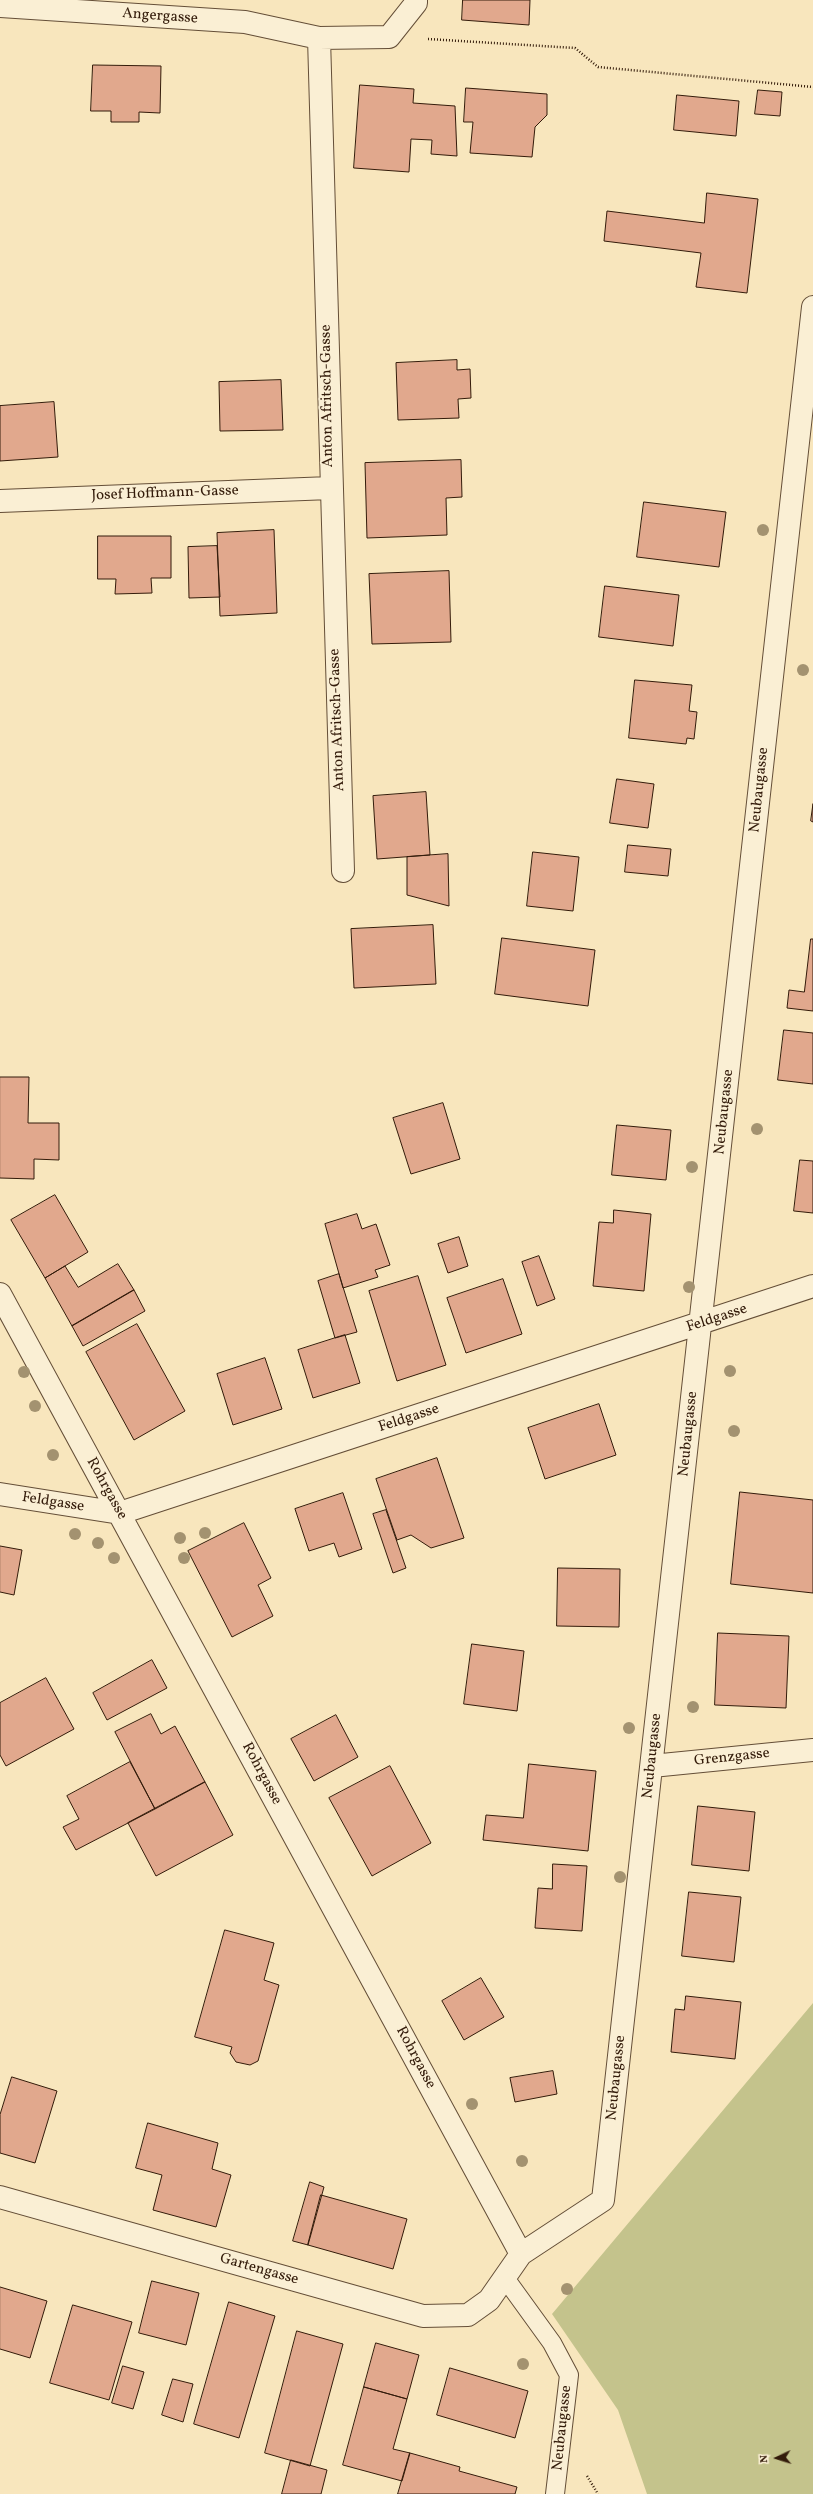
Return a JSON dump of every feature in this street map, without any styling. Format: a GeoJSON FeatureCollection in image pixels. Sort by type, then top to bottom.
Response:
{"type":"FeatureCollection","features":[{"type":"Feature","properties":{"kind":"street"},"geometry":{"type":"LineString","coordinates":[[318,38],[389,37],[416,3],[416,0]]}},
{"type":"Feature","properties":{"kind":"street","name":"Angergasse"},"geometry":{"type":"LineString","coordinates":[[0,6],[245,22],[318,38]]}},
{"type":"Feature","properties":{"kind":"street","name":"Anton Afritsch-Gasse"},"geometry":{"type":"LineString","coordinates":[[318,38],[330,488],[343,871]]}},
{"type":"Feature","properties":{"kind":"street","name":"Neubaugasse"},"geometry":{"type":"LineString","coordinates":[[504,2278],[521,2254],[603,2200],[702,1324],[813,306]]}},
{"type":"Feature","properties":{"kind":"street","name":"Josef Hoffmann-Gasse"},"geometry":{"type":"LineString","coordinates":[[0,501],[330,488]]}},
{"type":"Feature","properties":{"kind":"street","name":"Feldgasse"},"geometry":{"type":"LineString","coordinates":[[0,1494],[120,1513],[702,1324],[813,1286]]}},
{"type":"Feature","properties":{"kind":"street","name":"Rohrgasse"},"geometry":{"type":"LineString","coordinates":[[0,1294],[521,2254]]}},
{"type":"Feature","properties":{"kind":"street","name":"Grenzgasse"},"geometry":{"type":"LineString","coordinates":[[652,1766],[813,1750]]}},
{"type":"Feature","properties":{"kind":"street","name":"Gartengasse"},"geometry":{"type":"LineString","coordinates":[[0,2197],[423,2316],[468,2315],[489,2300],[504,2278]]}},
{"type":"Feature","properties":{"kind":"lane","name":"Neubaugasse"},"geometry":{"type":"LineString","coordinates":[[504,2278],[552,2343],[569,2375],[555,2494]]}},
{"type":"Feature","properties":{"kind":"path"},"geometry":{"type":"LineString","coordinates":[[389,37],[575,48],[598,67],[813,87]]}},
{"type":"Feature","properties":{"kind":"shaded area"},"geometry":{"type":"Polygon","coordinates":[[[813,2003],[813,2494],[647,2494],[618,2410],[552,2314],[813,2003]]]}},
{"type":"Feature","properties":{"kind":"building"},"geometry":{"type":"Polygon","coordinates":[[[463,0],[530,0],[529,25],[462,20],[463,0]]]}},
{"type":"Feature","properties":{"kind":"building"},"geometry":{"type":"Polygon","coordinates":[[[93,65],[161,66],[160,113],[139,112],[139,122],[111,122],[111,111],[91,111],[93,65]]]}},
{"type":"Feature","properties":{"kind":"building"},"geometry":{"type":"Polygon","coordinates":[[[360,85],[414,89],[413,103],[455,106],[457,156],[431,154],[432,140],[411,139],[409,172],[354,168],[360,85]]]}},
{"type":"Feature","properties":{"kind":"building"},"geometry":{"type":"Polygon","coordinates":[[[466,88],[547,94],[547,115],[535,127],[532,157],[470,153],[473,122],[464,122],[466,88]]]}},
{"type":"Feature","properties":{"kind":"building"},"geometry":{"type":"Polygon","coordinates":[[[758,90],[782,92],[780,116],[755,114],[758,90]]]}},
{"type":"Feature","properties":{"kind":"building"},"geometry":{"type":"Polygon","coordinates":[[[677,95],[739,101],[736,136],[674,130],[677,95]]]}},
{"type":"Feature","properties":{"kind":"building"},"geometry":{"type":"Polygon","coordinates":[[[707,193],[758,199],[747,293],[696,287],[701,253],[604,241],[607,211],[704,223],[707,193]]]}},
{"type":"Feature","properties":{"kind":"building"},"geometry":{"type":"Polygon","coordinates":[[[457,360],[457,370],[470,369],[471,398],[458,399],[459,418],[398,420],[396,363],[457,360]]]}},
{"type":"Feature","properties":{"kind":"building"},"geometry":{"type":"Polygon","coordinates":[[[281,380],[283,430],[220,431],[219,382],[281,380]]]}},
{"type":"Feature","properties":{"kind":"building"},"geometry":{"type":"Polygon","coordinates":[[[54,402],[58,457],[0,461],[0,406],[54,402]]]}},
{"type":"Feature","properties":{"kind":"building"},"geometry":{"type":"Polygon","coordinates":[[[461,460],[462,497],[446,498],[447,535],[367,538],[365,463],[461,460]]]}},
{"type":"Feature","properties":{"kind":"building"},"geometry":{"type":"Polygon","coordinates":[[[644,502],[726,512],[719,567],[637,557],[644,502]]]}},
{"type":"Feature","properties":{"kind":"building"},"geometry":{"type":"Polygon","coordinates":[[[274,530],[277,613],[220,616],[217,533],[274,530]]]}},
{"type":"Feature","properties":{"kind":"building"},"geometry":{"type":"Polygon","coordinates":[[[98,536],[171,536],[171,578],[151,578],[152,593],[115,594],[116,579],[98,579],[98,536]]]}},
{"type":"Feature","properties":{"kind":"building"},"geometry":{"type":"Polygon","coordinates":[[[217,546],[220,597],[189,598],[188,547],[217,546]]]}},
{"type":"Feature","properties":{"kind":"building"},"geometry":{"type":"Polygon","coordinates":[[[449,571],[451,642],[372,644],[369,574],[449,571]]]}},
{"type":"Feature","properties":{"kind":"building"},"geometry":{"type":"Polygon","coordinates":[[[605,586],[679,595],[673,646],[599,637],[605,586]]]}},
{"type":"Feature","properties":{"kind":"building"},"geometry":{"type":"Polygon","coordinates":[[[635,680],[692,685],[689,711],[697,712],[694,739],[687,738],[686,744],[629,738],[635,680]]]}},
{"type":"Feature","properties":{"kind":"building"},"geometry":{"type":"Polygon","coordinates":[[[617,779],[654,784],[648,828],[610,823],[617,779]]]}},
{"type":"Feature","properties":{"kind":"building"},"geometry":{"type":"Polygon","coordinates":[[[426,792],[430,855],[377,859],[373,796],[426,792]]]}},
{"type":"Feature","properties":{"kind":"building"},"geometry":{"type":"Polygon","coordinates":[[[813,804],[813,822],[811,821],[813,804]]]}},
{"type":"Feature","properties":{"kind":"building"},"geometry":{"type":"Polygon","coordinates":[[[628,845],[671,849],[668,876],[625,872],[628,845]]]}},
{"type":"Feature","properties":{"kind":"building"},"geometry":{"type":"Polygon","coordinates":[[[533,852],[579,857],[573,911],[527,906],[533,852]]]}},
{"type":"Feature","properties":{"kind":"building"},"geometry":{"type":"Polygon","coordinates":[[[448,854],[449,906],[407,895],[407,857],[448,854]]]}},
{"type":"Feature","properties":{"kind":"building"},"geometry":{"type":"Polygon","coordinates":[[[433,925],[436,984],[354,988],[351,929],[433,925]]]}},
{"type":"Feature","properties":{"kind":"building"},"geometry":{"type":"Polygon","coordinates":[[[502,938],[595,950],[588,1006],[495,994],[502,938]]]}},
{"type":"Feature","properties":{"kind":"building"},"geometry":{"type":"Polygon","coordinates":[[[811,939],[813,939],[813,1011],[787,1008],[789,990],[804,992],[811,939]]]}},
{"type":"Feature","properties":{"kind":"building"},"geometry":{"type":"Polygon","coordinates":[[[784,1030],[813,1033],[813,1084],[778,1080],[784,1030]]]}},
{"type":"Feature","properties":{"kind":"building"},"geometry":{"type":"Polygon","coordinates":[[[0,1077],[29,1077],[28,1123],[59,1123],[59,1160],[34,1159],[34,1179],[0,1178],[0,1077]]]}},
{"type":"Feature","properties":{"kind":"building"},"geometry":{"type":"Polygon","coordinates":[[[443,1103],[460,1159],[411,1174],[393,1118],[443,1103]]]}},
{"type":"Feature","properties":{"kind":"building"},"geometry":{"type":"Polygon","coordinates":[[[617,1125],[671,1130],[666,1180],[612,1175],[617,1125]]]}},
{"type":"Feature","properties":{"kind":"building"},"geometry":{"type":"Polygon","coordinates":[[[800,1160],[813,1161],[813,1213],[794,1211],[800,1160]]]}},
{"type":"Feature","properties":{"kind":"building"},"geometry":{"type":"Polygon","coordinates":[[[55,1195],[88,1252],[45,1278],[11,1220],[55,1195]]]}},
{"type":"Feature","properties":{"kind":"building"},"geometry":{"type":"Polygon","coordinates":[[[614,1210],[651,1214],[644,1291],[593,1286],[599,1222],[613,1223],[614,1210]]]}},
{"type":"Feature","properties":{"kind":"building"},"geometry":{"type":"Polygon","coordinates":[[[357,1214],[362,1229],[376,1224],[390,1265],[375,1270],[378,1277],[343,1288],[325,1224],[357,1214]]]}},
{"type":"Feature","properties":{"kind":"building"},"geometry":{"type":"Polygon","coordinates":[[[459,1237],[468,1266],[448,1273],[438,1244],[459,1237]]]}},
{"type":"Feature","properties":{"kind":"building"},"geometry":{"type":"Polygon","coordinates":[[[539,1256],[555,1299],[537,1306],[522,1262],[539,1256]]]}},
{"type":"Feature","properties":{"kind":"building"},"geometry":{"type":"Polygon","coordinates":[[[118,1264],[134,1290],[72,1326],[45,1278],[65,1266],[78,1287],[118,1264]]]}},
{"type":"Feature","properties":{"kind":"building"},"geometry":{"type":"Polygon","coordinates":[[[339,1274],[357,1332],[335,1338],[318,1281],[339,1274]]]}},
{"type":"Feature","properties":{"kind":"building"},"geometry":{"type":"Polygon","coordinates":[[[418,1276],[446,1365],[397,1381],[369,1291],[418,1276]]]}},
{"type":"Feature","properties":{"kind":"building"},"geometry":{"type":"Polygon","coordinates":[[[503,1279],[522,1334],[466,1353],[447,1298],[503,1279]]]}},
{"type":"Feature","properties":{"kind":"building"},"geometry":{"type":"Polygon","coordinates":[[[134,1290],[145,1311],[83,1346],[72,1326],[134,1290]]]}},
{"type":"Feature","properties":{"kind":"building"},"geometry":{"type":"Polygon","coordinates":[[[137,1324],[185,1411],[134,1440],[86,1352],[137,1324]]]}},
{"type":"Feature","properties":{"kind":"building"},"geometry":{"type":"Polygon","coordinates":[[[345,1335],[360,1383],[313,1398],[298,1350],[345,1335]]]}},
{"type":"Feature","properties":{"kind":"building"},"geometry":{"type":"Polygon","coordinates":[[[265,1358],[282,1409],[233,1425],[217,1374],[265,1358]]]}},
{"type":"Feature","properties":{"kind":"building"},"geometry":{"type":"Polygon","coordinates":[[[599,1404],[616,1455],[545,1479],[528,1428],[599,1404]]]}},
{"type":"Feature","properties":{"kind":"building"},"geometry":{"type":"Polygon","coordinates":[[[437,1458],[464,1538],[431,1548],[411,1535],[397,1540],[376,1479],[437,1458]]]}},
{"type":"Feature","properties":{"kind":"building"},"geometry":{"type":"Polygon","coordinates":[[[740,1492],[813,1500],[813,1593],[731,1584],[740,1492]]]}},
{"type":"Feature","properties":{"kind":"building"},"geometry":{"type":"Polygon","coordinates":[[[343,1493],[362,1549],[339,1557],[334,1543],[309,1551],[295,1509],[343,1493]]]}},
{"type":"Feature","properties":{"kind":"building"},"geometry":{"type":"Polygon","coordinates":[[[386,1510],[406,1568],[393,1573],[373,1514],[386,1510]]]}},
{"type":"Feature","properties":{"kind":"building"},"geometry":{"type":"Polygon","coordinates":[[[244,1523],[271,1578],[258,1585],[273,1616],[232,1637],[188,1551],[244,1523]]]}},
{"type":"Feature","properties":{"kind":"building"},"geometry":{"type":"Polygon","coordinates":[[[0,1546],[22,1550],[14,1595],[0,1592],[0,1546]]]}},
{"type":"Feature","properties":{"kind":"building"},"geometry":{"type":"Polygon","coordinates":[[[558,1568],[620,1569],[619,1627],[557,1626],[558,1568]]]}},
{"type":"Feature","properties":{"kind":"building"},"geometry":{"type":"Polygon","coordinates":[[[718,1633],[789,1636],[786,1708],[715,1705],[718,1633]]]}},
{"type":"Feature","properties":{"kind":"building"},"geometry":{"type":"Polygon","coordinates":[[[472,1644],[524,1651],[517,1711],[464,1704],[472,1644]]]}},
{"type":"Feature","properties":{"kind":"building"},"geometry":{"type":"Polygon","coordinates":[[[152,1660],[167,1688],[107,1720],[93,1693],[152,1660]]]}},
{"type":"Feature","properties":{"kind":"building"},"geometry":{"type":"Polygon","coordinates":[[[46,1678],[74,1729],[6,1766],[0,1755],[0,1703],[46,1678]]]}},
{"type":"Feature","properties":{"kind":"building"},"geometry":{"type":"Polygon","coordinates":[[[151,1714],[161,1734],[175,1726],[205,1782],[155,1809],[115,1732],[151,1714]]]}},
{"type":"Feature","properties":{"kind":"building"},"geometry":{"type":"Polygon","coordinates":[[[336,1715],[358,1757],[314,1781],[291,1739],[336,1715]]]}},
{"type":"Feature","properties":{"kind":"building"},"geometry":{"type":"Polygon","coordinates":[[[130,1762],[155,1809],[76,1850],[63,1827],[79,1819],[67,1796],[130,1762]]]}},
{"type":"Feature","properties":{"kind":"building"},"geometry":{"type":"Polygon","coordinates":[[[529,1764],[596,1771],[588,1851],[483,1840],[486,1815],[523,1818],[529,1764]]]}},
{"type":"Feature","properties":{"kind":"building"},"geometry":{"type":"Polygon","coordinates":[[[390,1766],[431,1843],[372,1876],[329,1798],[390,1766]]]}},
{"type":"Feature","properties":{"kind":"building"},"geometry":{"type":"Polygon","coordinates":[[[205,1782],[233,1835],[156,1876],[128,1823],[205,1782]]]}},
{"type":"Feature","properties":{"kind":"building"},"geometry":{"type":"Polygon","coordinates":[[[698,1806],[755,1812],[749,1871],[692,1865],[698,1806]]]}},
{"type":"Feature","properties":{"kind":"building"},"geometry":{"type":"Polygon","coordinates":[[[553,1864],[587,1866],[582,1931],[535,1928],[538,1888],[552,1889],[553,1864]]]}},
{"type":"Feature","properties":{"kind":"building"},"geometry":{"type":"Polygon","coordinates":[[[689,1892],[741,1897],[734,1962],[682,1956],[689,1892]]]}},
{"type":"Feature","properties":{"kind":"building"},"geometry":{"type":"Polygon","coordinates":[[[225,1930],[274,1943],[264,1980],[279,1985],[258,2061],[250,2065],[236,2062],[230,2053],[232,2047],[195,2037],[225,1930]]]}},
{"type":"Feature","properties":{"kind":"building"},"geometry":{"type":"Polygon","coordinates":[[[481,1978],[504,2017],[464,2040],[442,2001],[481,1978]]]}},
{"type":"Feature","properties":{"kind":"building"},"geometry":{"type":"Polygon","coordinates":[[[686,1996],[741,2002],[735,2059],[671,2052],[675,2009],[684,2010],[686,1996]]]}},
{"type":"Feature","properties":{"kind":"building"},"geometry":{"type":"Polygon","coordinates":[[[553,2071],[557,2094],[515,2102],[510,2078],[553,2071]]]}},
{"type":"Feature","properties":{"kind":"building"},"geometry":{"type":"Polygon","coordinates":[[[12,2077],[57,2091],[35,2163],[0,2153],[0,2115],[12,2077]]]}},
{"type":"Feature","properties":{"kind":"building"},"geometry":{"type":"Polygon","coordinates":[[[148,2123],[218,2143],[212,2169],[231,2175],[216,2227],[153,2210],[162,2175],[136,2168],[148,2123]]]}},
{"type":"Feature","properties":{"kind":"building"},"geometry":{"type":"Polygon","coordinates":[[[310,2182],[324,2187],[308,2245],[293,2241],[310,2182]]]}},
{"type":"Feature","properties":{"kind":"building"},"geometry":{"type":"Polygon","coordinates":[[[321,2195],[407,2219],[393,2269],[308,2245],[321,2195]]]}},
{"type":"Feature","properties":{"kind":"building"},"geometry":{"type":"Polygon","coordinates":[[[152,2281],[199,2293],[186,2345],[139,2333],[152,2281]]]}},
{"type":"Feature","properties":{"kind":"building"},"geometry":{"type":"Polygon","coordinates":[[[0,2287],[47,2301],[30,2358],[0,2349],[0,2287]]]}},
{"type":"Feature","properties":{"kind":"building"},"geometry":{"type":"Polygon","coordinates":[[[229,2302],[275,2316],[239,2438],[194,2424],[229,2302]]]}},
{"type":"Feature","properties":{"kind":"building"},"geometry":{"type":"Polygon","coordinates":[[[73,2305],[132,2322],[109,2400],[50,2383],[73,2305]]]}},
{"type":"Feature","properties":{"kind":"building"},"geometry":{"type":"Polygon","coordinates":[[[297,2331],[343,2344],[310,2466],[265,2453],[297,2331]]]}},
{"type":"Feature","properties":{"kind":"building"},"geometry":{"type":"Polygon","coordinates":[[[376,2343],[419,2355],[407,2399],[364,2387],[376,2343]]]}},
{"type":"Feature","properties":{"kind":"building"},"geometry":{"type":"Polygon","coordinates":[[[123,2366],[144,2372],[133,2409],[112,2403],[123,2366]]]}},
{"type":"Feature","properties":{"kind":"building"},"geometry":{"type":"Polygon","coordinates":[[[450,2368],[528,2391],[515,2438],[437,2415],[450,2368]]]}},
{"type":"Feature","properties":{"kind":"building"},"geometry":{"type":"Polygon","coordinates":[[[173,2379],[193,2384],[183,2422],[162,2415],[173,2379]]]}},
{"type":"Feature","properties":{"kind":"building"},"geometry":{"type":"Polygon","coordinates":[[[364,2387],[407,2399],[393,2449],[410,2453],[402,2481],[343,2465],[364,2387]]]}},
{"type":"Feature","properties":{"kind":"building"},"geometry":{"type":"Polygon","coordinates":[[[410,2453],[460,2467],[459,2471],[517,2487],[515,2494],[398,2494],[410,2453]]]}},
{"type":"Feature","properties":{"kind":"building"},"geometry":{"type":"Polygon","coordinates":[[[291,2460],[327,2470],[321,2494],[282,2494],[291,2460]]]}}]}
